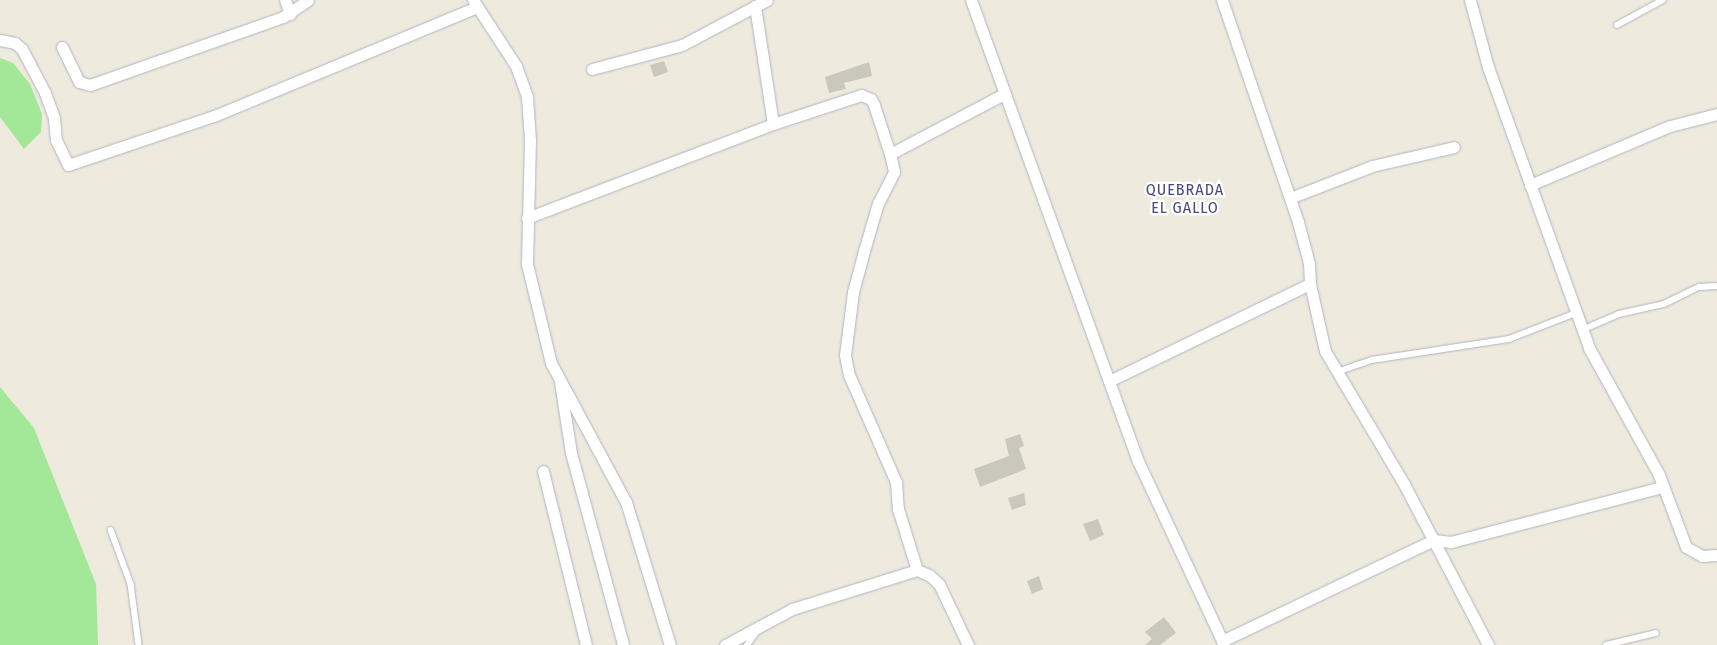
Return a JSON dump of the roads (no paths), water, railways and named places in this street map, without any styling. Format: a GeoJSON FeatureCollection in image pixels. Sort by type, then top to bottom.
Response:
{"type":"FeatureCollection","features":[{"type":"Feature","properties":{"kind":"street"},"geometry":{"type":"LineString","coordinates":[[285,0],[290,14]]}},
{"type":"Feature","properties":{"kind":"street"},"geometry":{"type":"LineString","coordinates":[[62,47],[79,82],[90,85],[290,14],[308,0]]}},
{"type":"Feature","properties":{"kind":"street"},"geometry":{"type":"LineString","coordinates":[[592,69],[682,45],[766,0]]}},
{"type":"Feature","properties":{"kind":"street"},"geometry":{"type":"LineString","coordinates":[[971,0],[1138,461],[1223,643],[1434,540],[1451,542],[1662,487]]}},
{"type":"Feature","properties":{"kind":"street"},"geometry":{"type":"LineString","coordinates":[[1222,0],[1290,198],[1310,263],[1310,284],[1325,351],[1335,372],[1404,484],[1488,645]]}},
{"type":"Feature","properties":{"kind":"street"},"geometry":{"type":"LineString","coordinates":[[1470,0],[1488,67],[1582,330],[1662,487],[1686,547],[1702,556],[1717,555]]}},
{"type":"Feature","properties":{"kind":"street"},"geometry":{"type":"LineString","coordinates":[[0,40],[15,43],[22,49],[45,94],[54,118],[56,140],[68,165],[214,116],[475,3],[516,66],[527,97],[530,140],[527,264],[551,363],[626,502],[670,645]]}},
{"type":"Feature","properties":{"kind":"street"},"geometry":{"type":"LineString","coordinates":[[755,6],[773,124]]}},
{"type":"Feature","properties":{"kind":"street"},"geometry":{"type":"LineString","coordinates":[[890,154],[1004,94]]}},
{"type":"Feature","properties":{"kind":"street"},"geometry":{"type":"LineString","coordinates":[[527,218],[773,124],[861,95],[867,96],[874,105],[894,172],[878,203],[853,292],[845,355],[849,375],[896,482],[898,509],[917,570]]}},
{"type":"Feature","properties":{"kind":"street"},"geometry":{"type":"LineString","coordinates":[[1530,185],[1670,126],[1717,114]]}},
{"type":"Feature","properties":{"kind":"street"},"geometry":{"type":"LineString","coordinates":[[1290,198],[1372,166],[1454,147]]}},
{"type":"Feature","properties":{"kind":"street"},"geometry":{"type":"LineString","coordinates":[[1109,381],[1310,284]]}},
{"type":"Feature","properties":{"kind":"street"},"geometry":{"type":"LineString","coordinates":[[560,379],[571,453],[623,645]]}},
{"type":"Feature","properties":{"kind":"street"},"geometry":{"type":"LineString","coordinates":[[543,471],[586,645]]}},
{"type":"Feature","properties":{"kind":"street"},"geometry":{"type":"LineString","coordinates":[[725,645],[792,609],[917,570],[929,574],[939,584],[968,645]]}},
{"type":"Feature","properties":{"kind":"lane"},"geometry":{"type":"LineString","coordinates":[[1617,25],[1663,0]]}},
{"type":"Feature","properties":{"kind":"lane"},"geometry":{"type":"LineString","coordinates":[[1582,330],[1618,314],[1664,304],[1699,287],[1717,286]]}},
{"type":"Feature","properties":{"kind":"lane"},"geometry":{"type":"LineString","coordinates":[[1335,372],[1372,360],[1510,339],[1576,313]]}},
{"type":"Feature","properties":{"kind":"lane"},"geometry":{"type":"LineString","coordinates":[[111,530],[131,584],[138,645]]}},
{"type":"Feature","properties":{"kind":"lane"},"geometry":{"type":"LineString","coordinates":[[747,645],[760,627]]}},
{"type":"Feature","properties":{"kind":"lane"},"geometry":{"type":"LineString","coordinates":[[1606,645],[1656,633]]}},
{"type":"Feature","properties":{"kind":"district","name":"QUEBRADA EL GALLO"},"geometry":{"type":"Point","coordinates":[1185,199]}}]}
